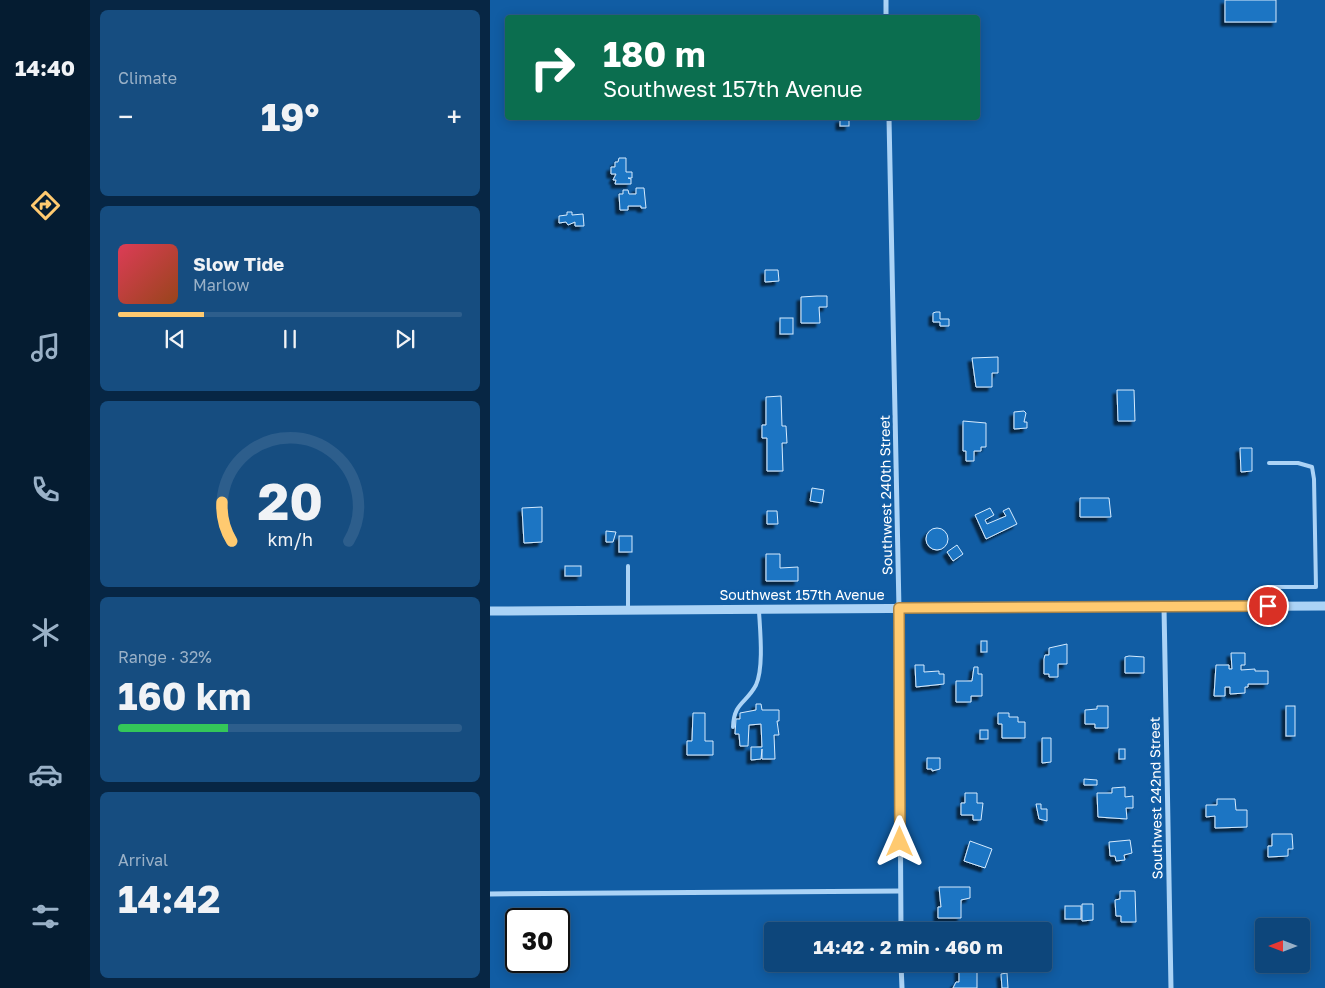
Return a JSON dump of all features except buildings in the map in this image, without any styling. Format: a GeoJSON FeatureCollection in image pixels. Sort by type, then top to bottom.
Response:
{"type":"FeatureCollection","features":[{"type":"Feature","properties":{"kind":"street"},"geometry":{"type":"LineString","coordinates":[[886,0],[886,15]]}},
{"type":"Feature","properties":{"kind":"street","name":"Southwest 240th Street"},"geometry":{"type":"LineString","coordinates":[[889,120],[899,608],[901,922]]}},
{"type":"Feature","properties":{"kind":"street"},"geometry":{"type":"LineString","coordinates":[[490,604],[490,611]]}},
{"type":"Feature","properties":{"kind":"street","name":"Southwest 157th Avenue"},"geometry":{"type":"LineString","coordinates":[[490,611],[1325,606]]}},
{"type":"Feature","properties":{"kind":"street","name":"Southwest 242nd Street"},"geometry":{"type":"LineString","coordinates":[[1164,607],[1171,988]]}},
{"type":"Feature","properties":{"kind":"street"},"geometry":{"type":"LineString","coordinates":[[490,894],[900,891]]}},
{"type":"Feature","properties":{"kind":"street"},"geometry":{"type":"LineString","coordinates":[[901,972],[902,988]]}},
{"type":"Feature","properties":{"kind":"lane"},"geometry":{"type":"LineString","coordinates":[[1268,606],[1268,587],[1316,588],[1314,479],[1312,467],[1298,463],[1269,463]]}},
{"type":"Feature","properties":{"kind":"lane"},"geometry":{"type":"LineString","coordinates":[[628,566],[628,610]]}},
{"type":"Feature","properties":{"kind":"lane"},"geometry":{"type":"LineString","coordinates":[[733,727],[733,713],[756,684],[760,672],[759,610]]}},
{"type":"Feature","properties":{"kind":"route"},"geometry":{"type":"LineString","coordinates":[[900,842],[899,608],[1268,606]]}}]}
